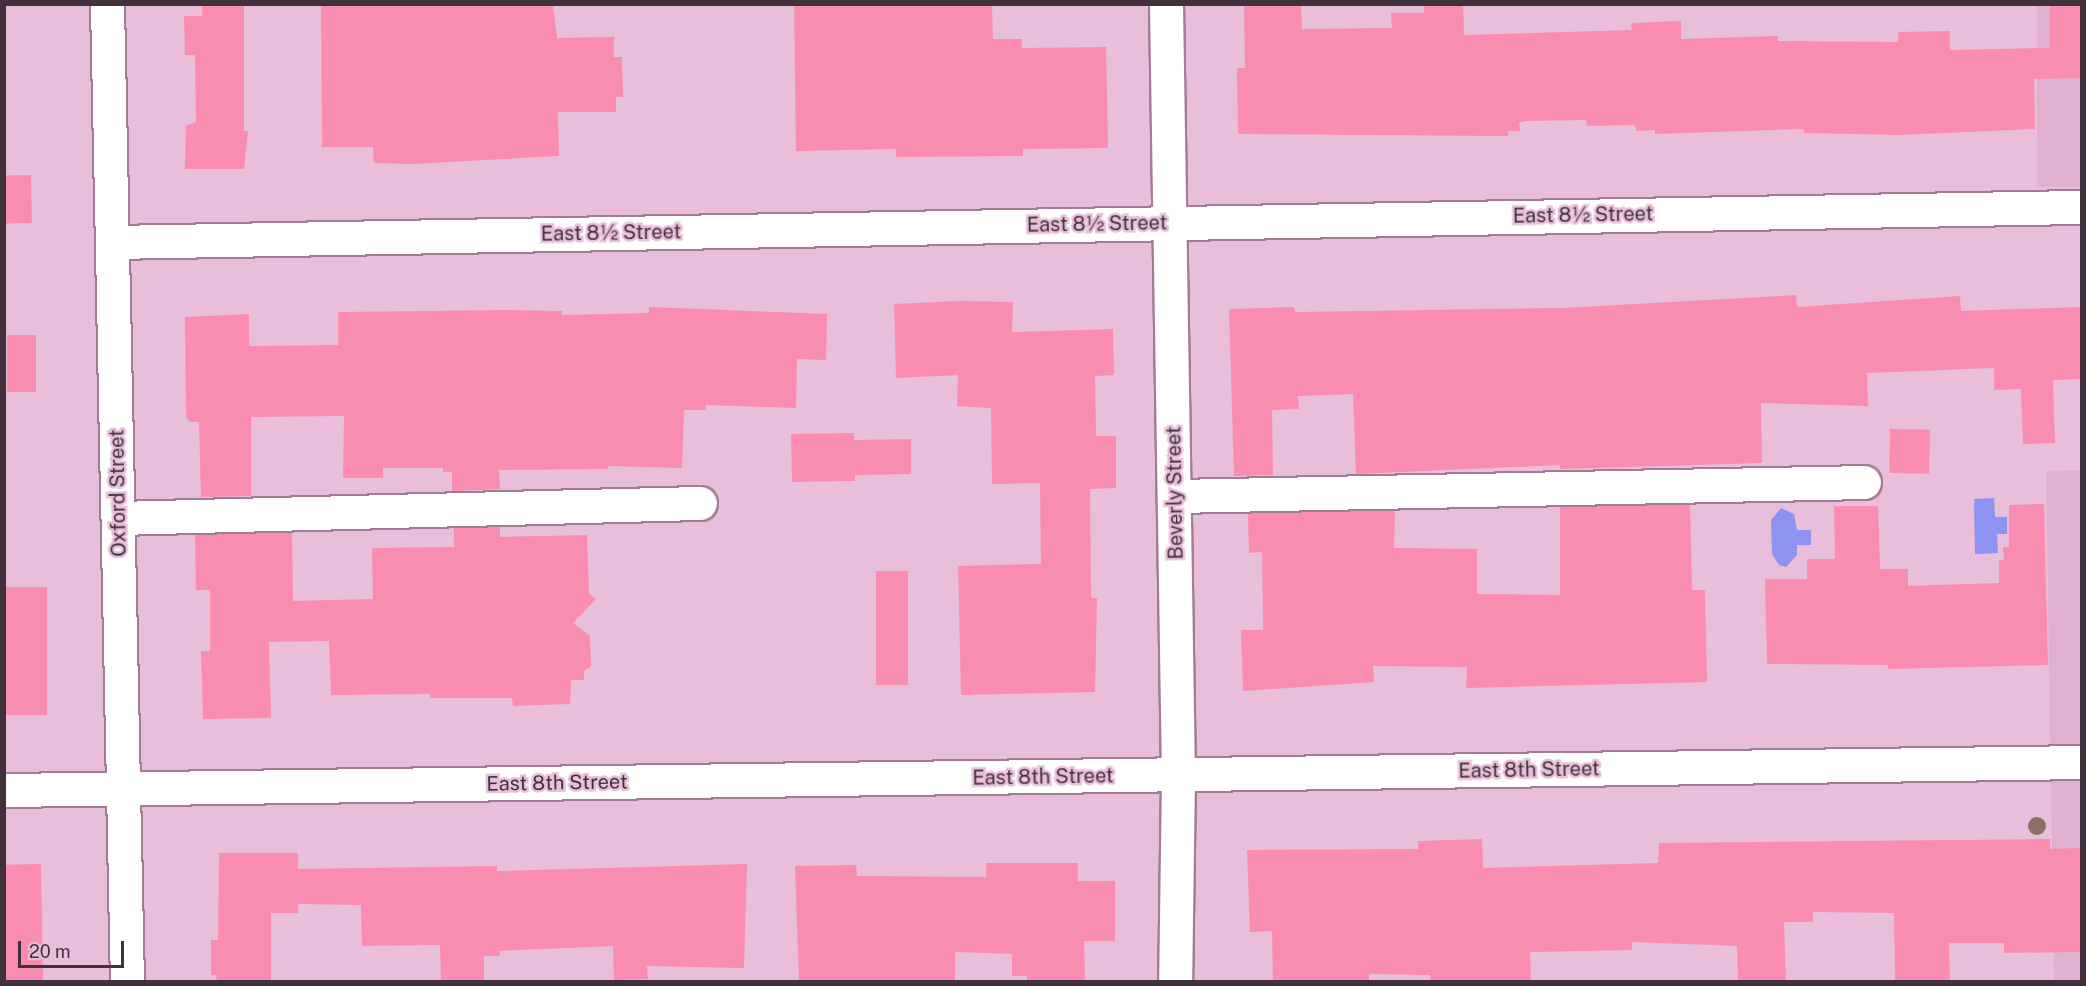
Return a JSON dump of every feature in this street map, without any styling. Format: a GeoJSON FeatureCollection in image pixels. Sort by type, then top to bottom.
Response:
{"type":"FeatureCollection","features":[{"type":"Feature","properties":{"kind":"street","name":"Oxford Street"},"geometry":{"type":"LineString","coordinates":[[107,4],[127,981]]}},
{"type":"Feature","properties":{"kind":"street","name":"Beverly Street"},"geometry":{"type":"LineString","coordinates":[[1166,4],[1178,776],[1175,981]]}},
{"type":"Feature","properties":{"kind":"street","name":"East 8½ Street"},"geometry":{"type":"LineString","coordinates":[[112,242],[2082,207]]}},
{"type":"Feature","properties":{"kind":"street"},"geometry":{"type":"LineString","coordinates":[[1175,496],[1864,482]]}},
{"type":"Feature","properties":{"kind":"street"},"geometry":{"type":"LineString","coordinates":[[118,518],[700,503]]}},
{"type":"Feature","properties":{"kind":"street","name":"East 8th Street"},"geometry":{"type":"LineString","coordinates":[[4,790],[1178,776],[2082,762]]}},
{"type":"Feature","properties":{"kind":"shaded area"},"geometry":{"type":"Polygon","coordinates":[[[2037,5],[2081,5],[2081,187],[2037,187],[2037,5]]]}},
{"type":"Feature","properties":{"kind":"shaded area"},"geometry":{"type":"Polygon","coordinates":[[[2081,470],[2081,981],[2054,981],[2046,471],[2081,470]]]}},
{"type":"Feature","properties":{"kind":"water"},"geometry":{"type":"Polygon","coordinates":[[[1994,498],[1995,517],[2007,517],[2007,534],[1997,534],[1998,553],[1975,554],[1974,499],[1994,498]]]}},
{"type":"Feature","properties":{"kind":"water"},"geometry":{"type":"Polygon","coordinates":[[[1781,508],[1794,514],[1797,530],[1811,530],[1811,545],[1797,545],[1797,555],[1786,567],[1779,565],[1772,554],[1771,520],[1781,508]]]}},
{"type":"Feature","properties":{"kind":"building"},"geometry":{"type":"Polygon","coordinates":[[[202,4],[244,4],[244,131],[248,131],[244,169],[185,169],[186,126],[196,122],[195,55],[185,55],[184,16],[202,16],[202,4]]]}},
{"type":"Feature","properties":{"kind":"building"},"geometry":{"type":"Polygon","coordinates":[[[321,4],[553,5],[557,38],[614,37],[614,57],[622,57],[623,97],[616,97],[616,112],[558,112],[559,156],[413,164],[374,163],[373,147],[322,147],[321,4]]]}},
{"type":"Feature","properties":{"kind":"building"},"geometry":{"type":"Polygon","coordinates":[[[794,4],[992,4],[993,39],[1022,39],[1022,48],[1106,47],[1108,148],[1023,149],[1023,156],[896,157],[896,149],[796,151],[794,4]]]}},
{"type":"Feature","properties":{"kind":"building"},"geometry":{"type":"Polygon","coordinates":[[[1244,4],[1301,4],[1302,29],[1392,28],[1391,13],[1424,13],[1424,4],[1463,4],[1464,35],[1632,30],[1631,23],[1681,21],[1681,39],[1778,36],[1778,41],[1898,42],[1898,32],[1950,31],[1950,50],[2050,48],[2050,4],[2082,4],[2082,78],[2034,79],[2035,129],[1900,135],[1804,133],[1804,129],[1655,134],[1655,130],[1636,131],[1635,125],[1587,126],[1586,120],[1525,121],[1519,123],[1520,131],[1508,131],[1508,136],[1238,134],[1237,68],[1245,68],[1244,4]]]}},
{"type":"Feature","properties":{"kind":"building"},"geometry":{"type":"Polygon","coordinates":[[[4,175],[31,175],[32,223],[5,223],[4,175]]]}},
{"type":"Feature","properties":{"kind":"building"},"geometry":{"type":"Polygon","coordinates":[[[1796,295],[1797,307],[1960,296],[1961,311],[2082,307],[2082,379],[2053,380],[2055,443],[2023,444],[2021,389],[1994,390],[1994,368],[1867,373],[1868,406],[1761,403],[1762,463],[1560,469],[1560,465],[1356,474],[1353,394],[1298,396],[1299,409],[1272,410],[1273,475],[1234,476],[1229,309],[1294,307],[1295,312],[1562,308],[1796,295]]]}},
{"type":"Feature","properties":{"kind":"building"},"geometry":{"type":"Polygon","coordinates":[[[960,301],[1013,302],[1012,332],[1113,329],[1114,375],[1095,376],[1096,436],[1116,436],[1116,488],[1090,489],[1091,598],[1097,598],[1095,692],[961,695],[958,566],[1041,564],[1040,483],[992,484],[991,408],[957,406],[958,375],[896,378],[894,304],[960,301]]]}},
{"type":"Feature","properties":{"kind":"building"},"geometry":{"type":"Polygon","coordinates":[[[649,307],[827,314],[826,360],[797,359],[796,408],[706,405],[706,410],[684,410],[682,468],[608,466],[608,469],[499,470],[500,489],[452,491],[452,472],[443,472],[443,468],[383,468],[383,478],[343,478],[344,416],[251,417],[251,496],[201,497],[199,422],[190,422],[186,417],[185,317],[249,314],[249,346],[338,345],[338,312],[505,310],[562,311],[562,315],[649,313],[649,307]]]}},
{"type":"Feature","properties":{"kind":"building"},"geometry":{"type":"Polygon","coordinates":[[[7,335],[36,335],[36,392],[7,392],[7,335]]]}},
{"type":"Feature","properties":{"kind":"building"},"geometry":{"type":"Polygon","coordinates":[[[1890,429],[1930,430],[1929,474],[1889,473],[1890,429]]]}},
{"type":"Feature","properties":{"kind":"building"},"geometry":{"type":"Polygon","coordinates":[[[854,433],[854,440],[911,439],[911,474],[855,475],[855,481],[792,482],[791,434],[854,433]]]}},
{"type":"Feature","properties":{"kind":"building"},"geometry":{"type":"Polygon","coordinates":[[[1690,504],[1692,590],[1705,590],[1707,682],[1466,688],[1467,667],[1373,666],[1374,682],[1243,691],[1241,630],[1263,630],[1262,552],[1249,553],[1248,513],[1395,510],[1394,548],[1477,549],[1477,594],[1560,595],[1560,507],[1690,504]]]}},
{"type":"Feature","properties":{"kind":"building"},"geometry":{"type":"Polygon","coordinates":[[[2044,504],[2048,665],[1888,669],[1888,665],[1767,664],[1765,579],[1807,579],[1807,559],[1835,559],[1834,506],[1878,506],[1880,569],[1908,569],[1908,586],[1999,583],[1999,560],[2004,560],[2003,547],[2009,547],[2009,505],[2044,504]]]}},
{"type":"Feature","properties":{"kind":"building"},"geometry":{"type":"Polygon","coordinates":[[[500,527],[500,537],[587,535],[589,594],[596,599],[573,623],[590,636],[591,666],[584,671],[584,680],[571,680],[570,704],[513,706],[512,698],[430,698],[430,694],[331,695],[329,641],[269,642],[271,718],[203,719],[201,651],[210,651],[210,590],[196,590],[195,535],[292,532],[293,601],[373,599],[372,548],[454,547],[454,528],[500,527]]]}},
{"type":"Feature","properties":{"kind":"building"},"geometry":{"type":"Polygon","coordinates":[[[876,571],[908,571],[908,685],[876,685],[876,571]]]}},
{"type":"Feature","properties":{"kind":"building"},"geometry":{"type":"Polygon","coordinates":[[[4,587],[47,587],[47,715],[4,715],[4,587]]]}},
{"type":"Feature","properties":{"kind":"building"},"geometry":{"type":"Polygon","coordinates":[[[1482,839],[1483,868],[1658,863],[1659,843],[2050,839],[2050,849],[2082,848],[2082,952],[2004,953],[2004,943],[1949,943],[1950,981],[1895,981],[1894,913],[1813,912],[1813,922],[1784,922],[1786,981],[1738,981],[1737,946],[1632,942],[1632,950],[1530,952],[1531,981],[1430,981],[1430,975],[1369,974],[1369,981],[1273,981],[1272,931],[1250,932],[1247,850],[1418,849],[1418,841],[1482,839]]]}},
{"type":"Feature","properties":{"kind":"building"},"geometry":{"type":"Polygon","coordinates":[[[219,853],[298,853],[298,869],[497,866],[497,871],[747,864],[744,968],[647,966],[648,979],[614,980],[613,946],[499,951],[500,956],[484,956],[484,981],[441,981],[440,945],[362,946],[361,905],[298,904],[298,913],[271,913],[271,981],[217,981],[216,975],[211,975],[211,940],[218,940],[219,853]]]}},
{"type":"Feature","properties":{"kind":"building"},"geometry":{"type":"Polygon","coordinates":[[[986,863],[1078,863],[1078,881],[1115,881],[1115,941],[1084,941],[1085,981],[1027,981],[1027,976],[1012,976],[1012,954],[955,952],[955,981],[799,981],[795,866],[856,865],[857,876],[986,877],[986,863]]]}},
{"type":"Feature","properties":{"kind":"building"},"geometry":{"type":"Polygon","coordinates":[[[41,864],[43,981],[6,982],[4,865],[41,864]]]}}]}
